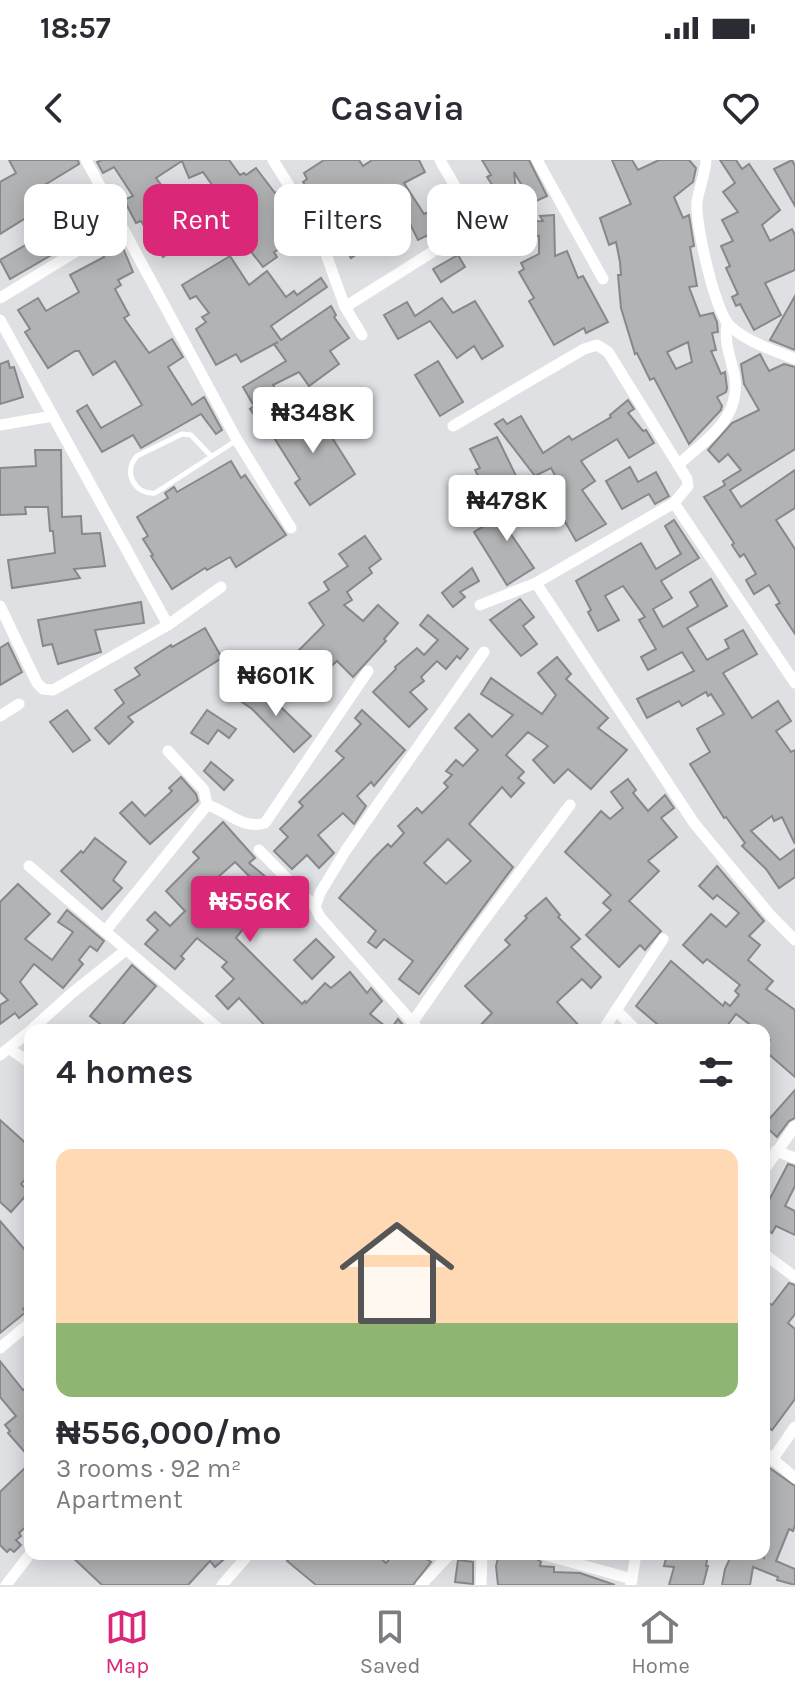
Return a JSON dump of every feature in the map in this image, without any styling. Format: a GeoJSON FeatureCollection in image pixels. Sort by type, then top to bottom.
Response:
{"type":"FeatureCollection","features":[{"type":"Feature","properties":{"kind":"street"},"geometry":{"type":"LineString","coordinates":[[86,160],[99,184]]}},
{"type":"Feature","properties":{"kind":"street"},"geometry":{"type":"LineString","coordinates":[[273,160],[318,232],[345,307],[362,335]]}},
{"type":"Feature","properties":{"kind":"street"},"geometry":{"type":"LineString","coordinates":[[345,307],[453,239],[463,223],[462,200],[440,160]]}},
{"type":"Feature","properties":{"kind":"street"},"geometry":{"type":"LineString","coordinates":[[537,160],[603,279]]}},
{"type":"Feature","properties":{"kind":"street"},"geometry":{"type":"LineString","coordinates":[[679,464],[729,417],[737,387],[725,338],[727,324],[708,273],[700,228],[697,203],[706,160]]}},
{"type":"Feature","properties":{"kind":"street"},"geometry":{"type":"LineString","coordinates":[[127,235],[237,440],[291,528]]}},
{"type":"Feature","properties":{"kind":"street"},"geometry":{"type":"LineString","coordinates":[[0,298],[69,256]]}},
{"type":"Feature","properties":{"kind":"street"},"geometry":{"type":"LineString","coordinates":[[0,320],[168,625]]}},
{"type":"Feature","properties":{"kind":"street"},"geometry":{"type":"LineString","coordinates":[[727,324],[757,343],[795,359]]}},
{"type":"Feature","properties":{"kind":"street"},"geometry":{"type":"LineString","coordinates":[[453,426],[584,349],[597,345],[608,352],[687,479],[688,486],[674,503],[536,583],[480,605]]}},
{"type":"Feature","properties":{"kind":"street"},"geometry":{"type":"LineString","coordinates":[[0,425],[53,416]]}},
{"type":"Feature","properties":{"kind":"street"},"geometry":{"type":"LineString","coordinates":[[674,503],[795,683]]}},
{"type":"Feature","properties":{"kind":"street"},"geometry":{"type":"LineString","coordinates":[[536,583],[694,823],[771,916],[795,940]]}},
{"type":"Feature","properties":{"kind":"street"},"geometry":{"type":"LineString","coordinates":[[0,606],[37,683],[43,689],[53,690],[168,625],[221,587]]}},
{"type":"Feature","properties":{"kind":"street"},"geometry":{"type":"LineString","coordinates":[[315,907],[346,850],[484,652]]}},
{"type":"Feature","properties":{"kind":"street"},"geometry":{"type":"LineString","coordinates":[[207,805],[245,824],[265,823],[368,671]]}},
{"type":"Feature","properties":{"kind":"street"},"geometry":{"type":"LineString","coordinates":[[0,716],[19,704]]}},
{"type":"Feature","properties":{"kind":"street"},"geometry":{"type":"LineString","coordinates":[[168,751],[204,790],[207,805]]}},
{"type":"Feature","properties":{"kind":"street"},"geometry":{"type":"LineString","coordinates":[[106,930],[207,805]]}},
{"type":"Feature","properties":{"kind":"street"},"geometry":{"type":"LineString","coordinates":[[418,1024],[471,938],[570,805]]}},
{"type":"Feature","properties":{"kind":"street"},"geometry":{"type":"LineString","coordinates":[[259,850],[315,907],[320,917],[413,1024]]}},
{"type":"Feature","properties":{"kind":"street"},"geometry":{"type":"LineString","coordinates":[[29,866],[213,1024]]}},
{"type":"Feature","properties":{"kind":"street"},"geometry":{"type":"LineString","coordinates":[[607,1024],[663,939]]}},
{"type":"Feature","properties":{"kind":"street"},"geometry":{"type":"LineString","coordinates":[[39,1024],[126,950]]}},
{"type":"Feature","properties":{"kind":"street"},"geometry":{"type":"LineString","coordinates":[[616,1010],[630,1024]]}},
{"type":"Feature","properties":{"kind":"street"},"geometry":{"type":"LineString","coordinates":[[24,1037],[5,1052],[24,1060]]}},
{"type":"Feature","properties":{"kind":"street"},"geometry":{"type":"LineString","coordinates":[[770,1160],[795,1126]]}},
{"type":"Feature","properties":{"kind":"street"},"geometry":{"type":"LineString","coordinates":[[776,1151],[795,1158]]}},
{"type":"Feature","properties":{"kind":"street"},"geometry":{"type":"LineString","coordinates":[[770,1258],[795,1277]]}},
{"type":"Feature","properties":{"kind":"street"},"geometry":{"type":"LineString","coordinates":[[0,1348],[24,1328]]}},
{"type":"Feature","properties":{"kind":"street"},"geometry":{"type":"LineString","coordinates":[[770,1454],[795,1427]]}},
{"type":"Feature","properties":{"kind":"street"},"geometry":{"type":"LineString","coordinates":[[770,1458],[795,1478]]}},
{"type":"Feature","properties":{"kind":"street"},"geometry":{"type":"LineString","coordinates":[[6,1585],[25,1560]]}},
{"type":"Feature","properties":{"kind":"street"},"geometry":{"type":"LineString","coordinates":[[222,1585],[244,1560]]}},
{"type":"Feature","properties":{"kind":"street"},"geometry":{"type":"LineString","coordinates":[[421,1585],[444,1560]]}},
{"type":"Feature","properties":{"kind":"street"},"geometry":{"type":"LineString","coordinates":[[481,1585],[482,1560]]}},
{"type":"Feature","properties":{"kind":"street"},"geometry":{"type":"LineString","coordinates":[[561,1560],[632,1582],[635,1560]]}},
{"type":"Feature","properties":{"kind":"lane"},"geometry":{"type":"LineString","coordinates":[[211,456],[191,435],[182,434],[137,456],[129,470],[138,490],[145,494],[155,493],[237,440]]}},
{"type":"Feature","properties":{"kind":"building"},"geometry":{"type":"Polygon","coordinates":[[[9,160],[78,160],[79,164],[46,184],[24,184],[24,219],[0,234],[0,182],[16,173],[9,160]]]}},
{"type":"Feature","properties":{"kind":"building"},"geometry":{"type":"Polygon","coordinates":[[[102,160],[229,160],[240,175],[246,175],[256,168],[274,192],[274,256],[277,257],[263,267],[254,256],[258,256],[258,184],[211,184],[203,172],[189,178],[182,161],[156,178],[160,184],[143,184],[143,224],[141,221],[136,223],[127,206],[127,199],[133,196],[114,167],[103,173],[97,162],[102,160]]]}},
{"type":"Feature","properties":{"kind":"building"},"geometry":{"type":"Polygon","coordinates":[[[324,160],[359,160],[363,166],[372,160],[419,160],[425,172],[405,184],[304,184],[307,179],[304,173],[324,160]]]}},
{"type":"Feature","properties":{"kind":"building"},"geometry":{"type":"Polygon","coordinates":[[[482,160],[529,160],[547,196],[537,201],[537,184],[521,184],[514,172],[515,184],[492,184],[487,177],[491,175],[482,160]]]}},
{"type":"Feature","properties":{"kind":"building"},"geometry":{"type":"Polygon","coordinates":[[[612,160],[632,160],[638,170],[659,160],[689,160],[696,168],[693,182],[674,197],[683,218],[689,215],[694,246],[690,247],[697,286],[689,287],[700,316],[713,313],[717,322],[718,332],[712,333],[716,350],[711,351],[721,374],[725,372],[727,388],[717,397],[721,410],[689,444],[654,378],[650,380],[635,354],[621,308],[618,275],[621,275],[616,242],[609,245],[600,218],[631,204],[612,160]],[[688,342],[667,352],[676,369],[692,362],[688,342]]]}},
{"type":"Feature","properties":{"kind":"building"},"geometry":{"type":"Polygon","coordinates":[[[720,160],[736,160],[742,169],[749,164],[780,210],[762,225],[770,241],[792,229],[795,235],[795,270],[765,283],[781,315],[754,330],[740,304],[736,306],[732,297],[738,294],[726,268],[730,266],[721,246],[733,241],[722,220],[738,212],[723,192],[735,183],[720,160]]]}},
{"type":"Feature","properties":{"kind":"building"},"geometry":{"type":"Polygon","coordinates":[[[792,160],[795,166],[795,206],[774,169],[792,160]]]}},
{"type":"Feature","properties":{"kind":"building"},"geometry":{"type":"Polygon","coordinates":[[[411,194],[424,214],[427,213],[427,236],[418,240],[411,226],[411,194]]]}},
{"type":"Feature","properties":{"kind":"building"},"geometry":{"type":"Polygon","coordinates":[[[554,215],[555,256],[567,251],[578,278],[583,276],[608,322],[586,333],[584,328],[554,345],[529,301],[534,298],[519,272],[524,269],[521,263],[539,254],[537,221],[543,221],[540,216],[554,215]]]}},
{"type":"Feature","properties":{"kind":"building"},"geometry":{"type":"Polygon","coordinates":[[[24,246],[24,256],[50,256],[10,279],[0,260],[24,246]]]}},
{"type":"Feature","properties":{"kind":"building"},"geometry":{"type":"Polygon","coordinates":[[[126,256],[133,272],[118,280],[121,285],[115,289],[129,315],[124,318],[149,353],[172,339],[183,357],[168,367],[192,405],[204,397],[222,430],[216,434],[201,414],[141,448],[133,435],[102,452],[77,411],[87,405],[101,428],[142,405],[115,361],[93,375],[79,351],[75,351],[48,368],[25,332],[30,329],[18,310],[38,298],[46,311],[79,292],[70,275],[104,257],[126,256]]]}},
{"type":"Feature","properties":{"kind":"building"},"geometry":{"type":"Polygon","coordinates":[[[230,256],[249,285],[267,271],[286,297],[294,291],[297,295],[321,278],[327,287],[271,326],[281,340],[331,306],[336,315],[334,317],[349,338],[330,351],[339,364],[309,386],[299,372],[273,385],[285,403],[259,422],[250,409],[254,406],[243,387],[286,361],[274,344],[241,362],[236,354],[216,365],[196,329],[206,322],[202,317],[209,313],[196,296],[190,299],[182,285],[230,256]]]}},
{"type":"Feature","properties":{"kind":"building"},"geometry":{"type":"Polygon","coordinates":[[[456,256],[465,267],[441,282],[433,269],[456,256]]]}},
{"type":"Feature","properties":{"kind":"building"},"geometry":{"type":"Polygon","coordinates":[[[795,296],[795,350],[770,340],[795,296]]]}},
{"type":"Feature","properties":{"kind":"building"},"geometry":{"type":"Polygon","coordinates":[[[442,298],[453,313],[475,301],[503,346],[482,359],[474,346],[457,358],[430,321],[398,339],[384,315],[407,302],[415,316],[442,298]]]}},
{"type":"Feature","properties":{"kind":"building"},"geometry":{"type":"Polygon","coordinates":[[[760,354],[769,371],[784,364],[795,367],[795,449],[730,490],[741,507],[795,470],[795,508],[776,520],[795,549],[795,634],[776,605],[780,603],[769,585],[754,594],[746,580],[756,574],[744,554],[740,557],[704,497],[725,485],[723,481],[741,470],[728,454],[719,462],[708,450],[732,423],[759,410],[744,384],[741,364],[760,354]]]}},
{"type":"Feature","properties":{"kind":"building"},"geometry":{"type":"Polygon","coordinates":[[[8,361],[10,368],[14,367],[23,397],[0,404],[0,364],[8,361]]]}},
{"type":"Feature","properties":{"kind":"building"},"geometry":{"type":"Polygon","coordinates":[[[438,361],[463,402],[440,416],[415,375],[438,361]]]}},
{"type":"Feature","properties":{"kind":"building"},"geometry":{"type":"Polygon","coordinates":[[[628,400],[634,409],[628,413],[643,431],[646,430],[654,443],[629,458],[617,439],[581,461],[595,481],[582,490],[606,524],[576,541],[558,505],[545,488],[558,481],[551,468],[535,476],[495,424],[503,419],[507,424],[521,416],[543,453],[569,436],[572,440],[611,417],[628,400]]]}},
{"type":"Feature","properties":{"kind":"building"},"geometry":{"type":"Polygon","coordinates":[[[312,406],[355,474],[310,505],[295,483],[300,479],[271,433],[312,406]]]}},
{"type":"Feature","properties":{"kind":"building"},"geometry":{"type":"Polygon","coordinates":[[[497,437],[520,484],[491,500],[475,470],[480,468],[470,449],[497,437]]]}},
{"type":"Feature","properties":{"kind":"building"},"geometry":{"type":"Polygon","coordinates":[[[35,450],[61,450],[62,517],[81,516],[82,534],[100,533],[105,566],[74,569],[80,578],[12,588],[8,560],[55,553],[48,507],[25,507],[26,514],[0,515],[0,468],[36,466],[35,450]]]}},
{"type":"Feature","properties":{"kind":"building"},"geometry":{"type":"Polygon","coordinates":[[[231,461],[241,478],[245,475],[286,535],[236,567],[230,557],[207,570],[205,568],[172,589],[151,556],[143,539],[148,536],[137,517],[168,498],[165,493],[174,487],[177,492],[231,461]]]}},
{"type":"Feature","properties":{"kind":"building"},"geometry":{"type":"Polygon","coordinates":[[[630,467],[638,482],[656,472],[669,496],[655,504],[649,494],[622,509],[606,481],[630,467]]]}},
{"type":"Feature","properties":{"kind":"building"},"geometry":{"type":"Polygon","coordinates":[[[528,499],[536,512],[508,530],[534,568],[507,585],[474,532],[528,499]]]}},
{"type":"Feature","properties":{"kind":"building"},"geometry":{"type":"Polygon","coordinates":[[[674,520],[699,558],[661,581],[672,598],[653,609],[663,627],[698,606],[690,592],[711,579],[727,606],[687,628],[707,660],[729,648],[725,640],[743,630],[757,654],[723,673],[752,718],[778,701],[791,721],[776,731],[791,752],[795,750],[795,844],[782,817],[774,821],[772,816],[751,831],[780,860],[795,849],[795,877],[779,888],[766,869],[742,846],[745,843],[724,818],[690,764],[710,752],[697,729],[724,714],[711,694],[708,696],[706,692],[682,706],[679,701],[647,718],[637,699],[694,671],[682,652],[648,670],[641,657],[656,649],[639,620],[645,617],[623,586],[605,596],[619,620],[598,631],[576,581],[641,543],[656,569],[681,554],[665,526],[674,520]]]}},
{"type":"Feature","properties":{"kind":"building"},"geometry":{"type":"Polygon","coordinates":[[[365,536],[381,559],[369,568],[372,573],[347,592],[352,600],[344,605],[363,621],[378,605],[398,623],[353,677],[337,661],[316,680],[306,669],[291,682],[281,670],[296,658],[293,656],[324,625],[309,603],[329,590],[324,582],[348,566],[339,554],[365,536]]]}},
{"type":"Feature","properties":{"kind":"building"},"geometry":{"type":"Polygon","coordinates":[[[472,568],[479,581],[460,592],[465,597],[453,607],[442,593],[472,568]]]}},
{"type":"Feature","properties":{"kind":"building"},"geometry":{"type":"Polygon","coordinates":[[[520,599],[534,617],[523,626],[537,644],[521,656],[490,620],[520,599]]]}},
{"type":"Feature","properties":{"kind":"building"},"geometry":{"type":"Polygon","coordinates":[[[141,602],[144,623],[95,630],[101,652],[58,664],[52,644],[43,646],[38,620],[141,602]]]}},
{"type":"Feature","properties":{"kind":"building"},"geometry":{"type":"Polygon","coordinates":[[[428,615],[468,649],[446,669],[437,661],[421,677],[424,681],[410,692],[427,709],[409,727],[373,692],[417,648],[424,655],[438,640],[420,625],[428,615]]]}},
{"type":"Feature","properties":{"kind":"building"},"geometry":{"type":"Polygon","coordinates":[[[205,628],[222,658],[128,717],[133,722],[109,744],[95,728],[124,703],[115,690],[140,675],[135,668],[205,628]]]}},
{"type":"Feature","properties":{"kind":"building"},"geometry":{"type":"Polygon","coordinates":[[[8,643],[22,672],[0,685],[0,648],[8,643]]]}},
{"type":"Feature","properties":{"kind":"building"},"geometry":{"type":"Polygon","coordinates":[[[557,657],[571,674],[566,679],[608,718],[598,728],[627,750],[591,789],[568,769],[554,783],[533,760],[548,746],[528,732],[506,755],[524,772],[518,778],[524,783],[511,797],[502,787],[469,824],[513,867],[419,994],[399,979],[413,961],[384,939],[376,948],[368,942],[376,931],[339,898],[388,844],[391,847],[404,833],[398,826],[417,808],[422,813],[448,787],[444,783],[452,775],[446,771],[456,760],[463,766],[478,750],[455,728],[469,714],[492,737],[513,715],[481,694],[491,678],[542,714],[556,695],[538,673],[557,657]],[[448,839],[424,863],[446,884],[471,861],[448,839]]]}},
{"type":"Feature","properties":{"kind":"building"},"geometry":{"type":"Polygon","coordinates":[[[256,683],[311,736],[294,752],[242,702],[256,683]]]}},
{"type":"Feature","properties":{"kind":"building"},"geometry":{"type":"Polygon","coordinates":[[[67,710],[90,740],[73,752],[50,722],[67,710]]]}},
{"type":"Feature","properties":{"kind":"building"},"geometry":{"type":"Polygon","coordinates":[[[207,710],[236,729],[229,738],[218,730],[208,744],[191,733],[207,710]]]}},
{"type":"Feature","properties":{"kind":"building"},"geometry":{"type":"Polygon","coordinates":[[[362,710],[405,750],[374,786],[371,782],[357,796],[366,806],[354,824],[343,813],[318,835],[334,853],[319,868],[307,855],[292,869],[274,851],[288,837],[280,829],[303,806],[299,802],[344,758],[336,751],[361,724],[355,718],[362,710]]]}},
{"type":"Feature","properties":{"kind":"building"},"geometry":{"type":"Polygon","coordinates":[[[211,762],[233,780],[224,790],[204,771],[211,762]]]}},
{"type":"Feature","properties":{"kind":"building"},"geometry":{"type":"Polygon","coordinates":[[[181,777],[196,794],[198,801],[150,844],[120,813],[132,802],[145,816],[172,791],[169,788],[181,777]]]}},
{"type":"Feature","properties":{"kind":"building"},"geometry":{"type":"Polygon","coordinates":[[[628,779],[636,790],[633,793],[648,811],[665,795],[674,808],[661,818],[677,837],[648,861],[659,871],[629,901],[661,931],[645,950],[640,945],[619,967],[586,935],[611,910],[603,903],[611,895],[565,852],[601,811],[610,819],[623,808],[611,792],[628,779]]]}},
{"type":"Feature","properties":{"kind":"building"},"geometry":{"type":"Polygon","coordinates":[[[223,822],[255,858],[249,863],[272,882],[241,918],[248,923],[236,938],[302,1004],[325,983],[331,988],[350,972],[367,993],[371,988],[382,1001],[370,1014],[382,1024],[263,1024],[239,998],[228,1009],[216,996],[234,979],[222,967],[227,962],[197,938],[181,956],[184,959],[175,969],[145,944],[158,930],[147,920],[155,912],[170,926],[185,911],[166,891],[199,858],[193,852],[223,822]],[[235,862],[208,886],[226,903],[249,876],[235,862]]]}},
{"type":"Feature","properties":{"kind":"building"},"geometry":{"type":"Polygon","coordinates":[[[95,838],[126,862],[113,880],[122,888],[102,909],[61,871],[81,851],[83,853],[95,838]]]}},
{"type":"Feature","properties":{"kind":"building"},"geometry":{"type":"Polygon","coordinates":[[[717,866],[764,921],[749,936],[760,945],[748,960],[773,981],[766,989],[795,1010],[795,1077],[770,1055],[770,1024],[749,1024],[736,1014],[728,1024],[657,1024],[636,1006],[671,961],[723,1006],[725,1002],[730,1006],[739,995],[735,991],[740,985],[707,959],[703,963],[683,945],[711,914],[726,927],[739,913],[717,895],[713,899],[699,886],[717,866]]]}},
{"type":"Feature","properties":{"kind":"building"},"geometry":{"type":"Polygon","coordinates":[[[18,884],[50,914],[25,939],[52,960],[73,932],[58,922],[67,910],[104,941],[97,951],[90,946],[79,960],[83,964],[63,988],[34,964],[20,982],[37,1004],[19,1018],[15,1013],[0,1024],[0,1005],[8,1000],[0,992],[0,902],[18,884]]]}},
{"type":"Feature","properties":{"kind":"building"},"geometry":{"type":"Polygon","coordinates":[[[546,898],[560,915],[558,917],[580,939],[571,947],[601,977],[591,988],[582,979],[557,1002],[577,1024],[482,1024],[492,1013],[465,986],[510,945],[505,940],[527,918],[525,916],[546,898]]]}},
{"type":"Feature","properties":{"kind":"building"},"geometry":{"type":"Polygon","coordinates":[[[316,939],[334,957],[312,979],[294,960],[316,939]]]}},
{"type":"Feature","properties":{"kind":"building"},"geometry":{"type":"Polygon","coordinates":[[[132,965],[156,986],[123,1024],[100,1024],[90,1016],[132,965]]]}},
{"type":"Feature","properties":{"kind":"building"},"geometry":{"type":"Polygon","coordinates":[[[795,1090],[795,1118],[777,1137],[770,1131],[770,1118],[795,1090]]]}},
{"type":"Feature","properties":{"kind":"building"},"geometry":{"type":"Polygon","coordinates":[[[0,1120],[24,1142],[24,1181],[21,1184],[24,1198],[11,1212],[0,1202],[0,1120]]]}},
{"type":"Feature","properties":{"kind":"building"},"geometry":{"type":"Polygon","coordinates":[[[788,1164],[795,1166],[795,1186],[785,1206],[795,1211],[795,1235],[776,1226],[770,1232],[770,1198],[788,1164]]]}},
{"type":"Feature","properties":{"kind":"building"},"geometry":{"type":"Polygon","coordinates":[[[0,1221],[24,1249],[24,1314],[0,1333],[0,1221]]]}},
{"type":"Feature","properties":{"kind":"building"},"geometry":{"type":"Polygon","coordinates":[[[789,1283],[795,1285],[795,1314],[788,1323],[795,1329],[795,1399],[772,1430],[770,1304],[789,1283]]]}},
{"type":"Feature","properties":{"kind":"building"},"geometry":{"type":"Polygon","coordinates":[[[0,1361],[24,1389],[24,1451],[8,1433],[10,1431],[5,1425],[16,1416],[0,1397],[0,1361]]]}},
{"type":"Feature","properties":{"kind":"building"},"geometry":{"type":"Polygon","coordinates":[[[770,1468],[795,1486],[795,1525],[793,1531],[789,1529],[776,1561],[795,1569],[795,1585],[777,1580],[778,1577],[753,1567],[750,1585],[722,1585],[729,1560],[770,1560],[770,1468]]]}},
{"type":"Feature","properties":{"kind":"building"},"geometry":{"type":"Polygon","coordinates":[[[24,1469],[24,1528],[16,1540],[21,1545],[14,1552],[10,1549],[7,1552],[0,1545],[0,1492],[24,1469]]]}},
{"type":"Feature","properties":{"kind":"building"},"geometry":{"type":"Polygon","coordinates":[[[75,1560],[223,1560],[215,1567],[210,1561],[188,1585],[102,1585],[75,1560]]]}},
{"type":"Feature","properties":{"kind":"building"},"geometry":{"type":"Polygon","coordinates":[[[458,1560],[473,1562],[473,1584],[455,1582],[458,1560]]]}},
{"type":"Feature","properties":{"kind":"building"},"geometry":{"type":"Polygon","coordinates":[[[498,1560],[538,1560],[540,1566],[554,1567],[554,1572],[580,1573],[615,1585],[498,1585],[498,1560]]]}},
{"type":"Feature","properties":{"kind":"building"},"geometry":{"type":"Polygon","coordinates":[[[666,1560],[707,1560],[708,1566],[703,1585],[669,1585],[674,1567],[664,1566],[666,1560]]]}},
{"type":"Feature","properties":{"kind":"building"},"geometry":{"type":"Polygon","coordinates":[[[287,1561],[431,1562],[413,1585],[316,1585],[287,1561]]]}}]}
